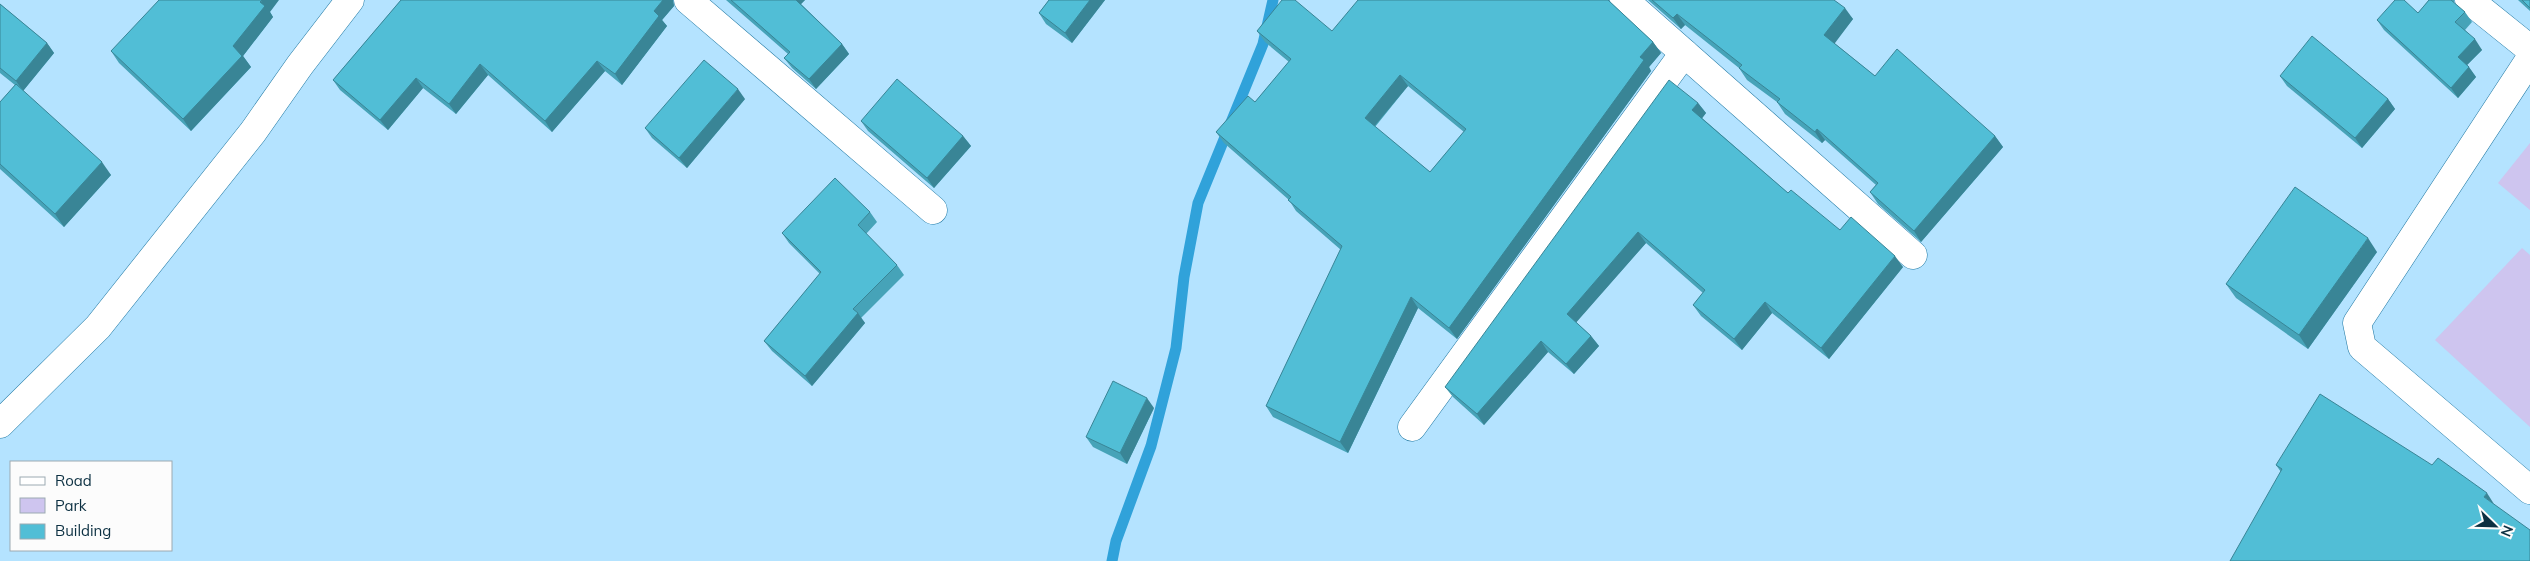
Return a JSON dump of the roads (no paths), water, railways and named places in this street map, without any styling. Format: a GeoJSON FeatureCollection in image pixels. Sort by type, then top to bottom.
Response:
{"type":"FeatureCollection","features":[{"type":"Feature","properties":{"kind":"street"},"geometry":{"type":"LineString","coordinates":[[0,424],[98,327],[253,132],[300,65],[350,0]]}},
{"type":"Feature","properties":{"kind":"street"},"geometry":{"type":"LineString","coordinates":[[688,0],[933,210]]}},
{"type":"Feature","properties":{"kind":"street"},"geometry":{"type":"LineString","coordinates":[[1624,0],[1913,255]]}},
{"type":"Feature","properties":{"kind":"street"},"geometry":{"type":"LineString","coordinates":[[2470,0],[2530,49]]}},
{"type":"Feature","properties":{"kind":"street"},"geometry":{"type":"LineString","coordinates":[[1412,427],[1684,53]]}},
{"type":"Feature","properties":{"kind":"street"},"geometry":{"type":"LineString","coordinates":[[2530,59],[2358,323],[2362,346],[2530,490]]}},
{"type":"Feature","properties":{"kind":"waterway"},"geometry":{"type":"LineString","coordinates":[[1112,561],[1116,541],[1151,446],[1176,348],[1184,277],[1198,203],[1263,44],[1273,0]]}}]}
